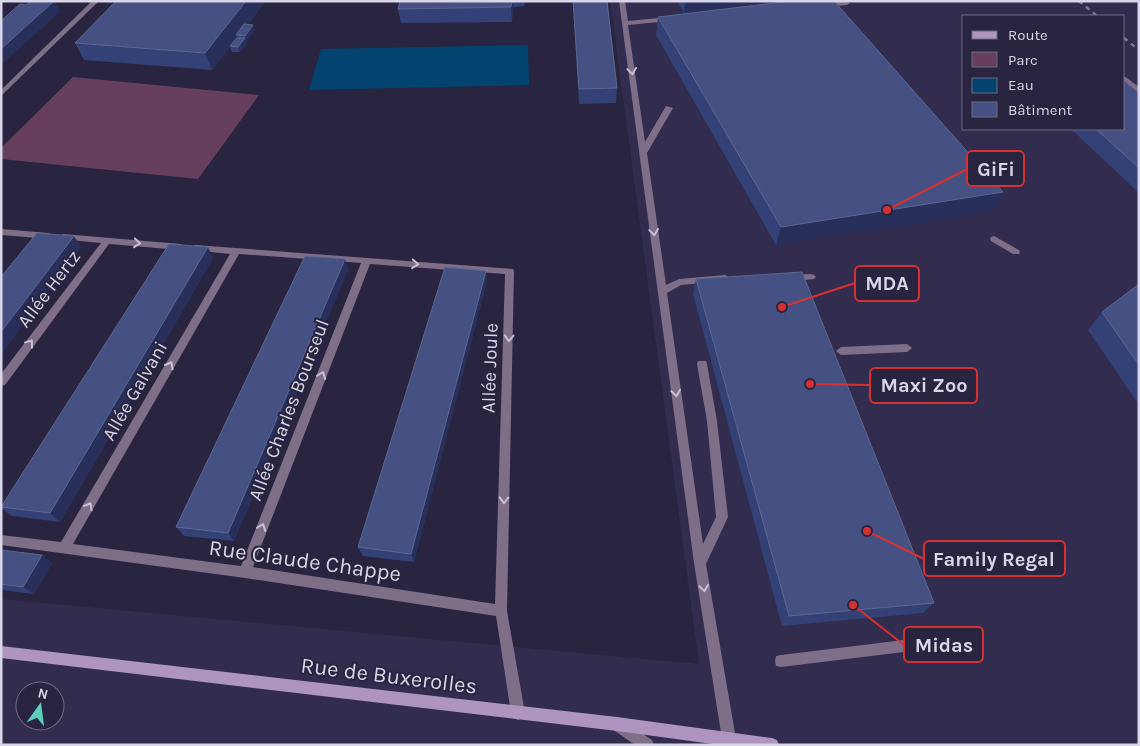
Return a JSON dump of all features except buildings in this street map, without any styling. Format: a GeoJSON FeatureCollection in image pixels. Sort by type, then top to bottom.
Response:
{"type":"FeatureCollection","features":[{"type":"Feature","properties":{"kind":"street"},"geometry":{"type":"LineString","coordinates":[[1,94],[96,1]]}},
{"type":"Feature","properties":{"kind":"street"},"geometry":{"type":"LineString","coordinates":[[622,1],[700,563],[728,739]]}},
{"type":"Feature","properties":{"kind":"street"},"geometry":{"type":"LineString","coordinates":[[818,5],[847,3]]}},
{"type":"Feature","properties":{"kind":"street"},"geometry":{"type":"LineString","coordinates":[[625,23],[673,18]]}},
{"type":"Feature","properties":{"kind":"street"},"geometry":{"type":"LineString","coordinates":[[1125,79],[1139,90]]}},
{"type":"Feature","properties":{"kind":"street"},"geometry":{"type":"LineString","coordinates":[[643,153],[668,108]]}},
{"type":"Feature","properties":{"kind":"street"},"geometry":{"type":"LineString","coordinates":[[1,232],[236,252],[367,260]]}},
{"type":"Feature","properties":{"kind":"street"},"geometry":{"type":"LineString","coordinates":[[994,239],[1016,252]]}},
{"type":"Feature","properties":{"kind":"street","name":"Allée Hertz"},"geometry":{"type":"LineString","coordinates":[[1,382],[107,241]]}},
{"type":"Feature","properties":{"kind":"street","name":"Allée Galvani"},"geometry":{"type":"LineString","coordinates":[[64,548],[236,252]]}},
{"type":"Feature","properties":{"kind":"street","name":"Allée Charles Bourseul"},"geometry":{"type":"LineString","coordinates":[[245,572],[367,260]]}},
{"type":"Feature","properties":{"kind":"street","name":"Allée Joule"},"geometry":{"type":"LineString","coordinates":[[367,260],[510,271],[501,611]]}},
{"type":"Feature","properties":{"kind":"street"},"geometry":{"type":"LineString","coordinates":[[778,279],[811,277]]}},
{"type":"Feature","properties":{"kind":"street"},"geometry":{"type":"LineString","coordinates":[[662,292],[679,282],[709,278],[739,278]]}},
{"type":"Feature","properties":{"kind":"street"},"geometry":{"type":"LineString","coordinates":[[841,351],[907,348]]}},
{"type":"Feature","properties":{"kind":"street"},"geometry":{"type":"LineString","coordinates":[[700,563],[722,517],[702,364]]}},
{"type":"Feature","properties":{"kind":"street","name":"Rue Claude Chappe"},"geometry":{"type":"LineString","coordinates":[[1,540],[245,572],[501,611]]}},
{"type":"Feature","properties":{"kind":"street"},"geometry":{"type":"LineString","coordinates":[[501,611],[518,713]]}},
{"type":"Feature","properties":{"kind":"street"},"geometry":{"type":"LineString","coordinates":[[781,661],[953,640]]}},
{"type":"Feature","properties":{"kind":"street","name":"Rue de Buxerolles"},"geometry":{"type":"LineString","coordinates":[[1,652],[617,724],[772,745]]}},
{"type":"Feature","properties":{"kind":"street"},"geometry":{"type":"LineString","coordinates":[[617,724],[646,745]]}},
{"type":"Feature","properties":{"kind":"shaded area"},"geometry":{"type":"Polygon","coordinates":[[[610,1],[1139,1],[1139,745],[1,745],[1,599],[699,664],[610,1]]]}},
{"type":"Feature","properties":{"kind":"green space"},"geometry":{"type":"Polygon","coordinates":[[[73,77],[259,95],[198,179],[1,159],[1,148],[73,77]]]}},
{"type":"Feature","properties":{"kind":"water"},"geometry":{"type":"Polygon","coordinates":[[[528,45],[529,85],[309,90],[321,49],[528,45]]]}},
{"type":"Feature","properties":{"kind":"railway"},"geometry":{"type":"LineString","coordinates":[[1079,1],[1096,15]]}},
{"type":"Feature","properties":{"kind":"railway"},"geometry":{"type":"LineString","coordinates":[[1125,39],[1139,50]]}},
{"type":"Feature","properties":{"kind":"place","name":"GiFi"},"geometry":{"type":"Point","coordinates":[887,210]}},
{"type":"Feature","properties":{"kind":"place","name":"MDA"},"geometry":{"type":"Point","coordinates":[782,307]}},
{"type":"Feature","properties":{"kind":"place","name":"Maxi Zoo"},"geometry":{"type":"Point","coordinates":[810,384]}},
{"type":"Feature","properties":{"kind":"place","name":"Family Regal"},"geometry":{"type":"Point","coordinates":[867,531]}},
{"type":"Feature","properties":{"kind":"place","name":"Midas"},"geometry":{"type":"Point","coordinates":[853,605]}}]}
